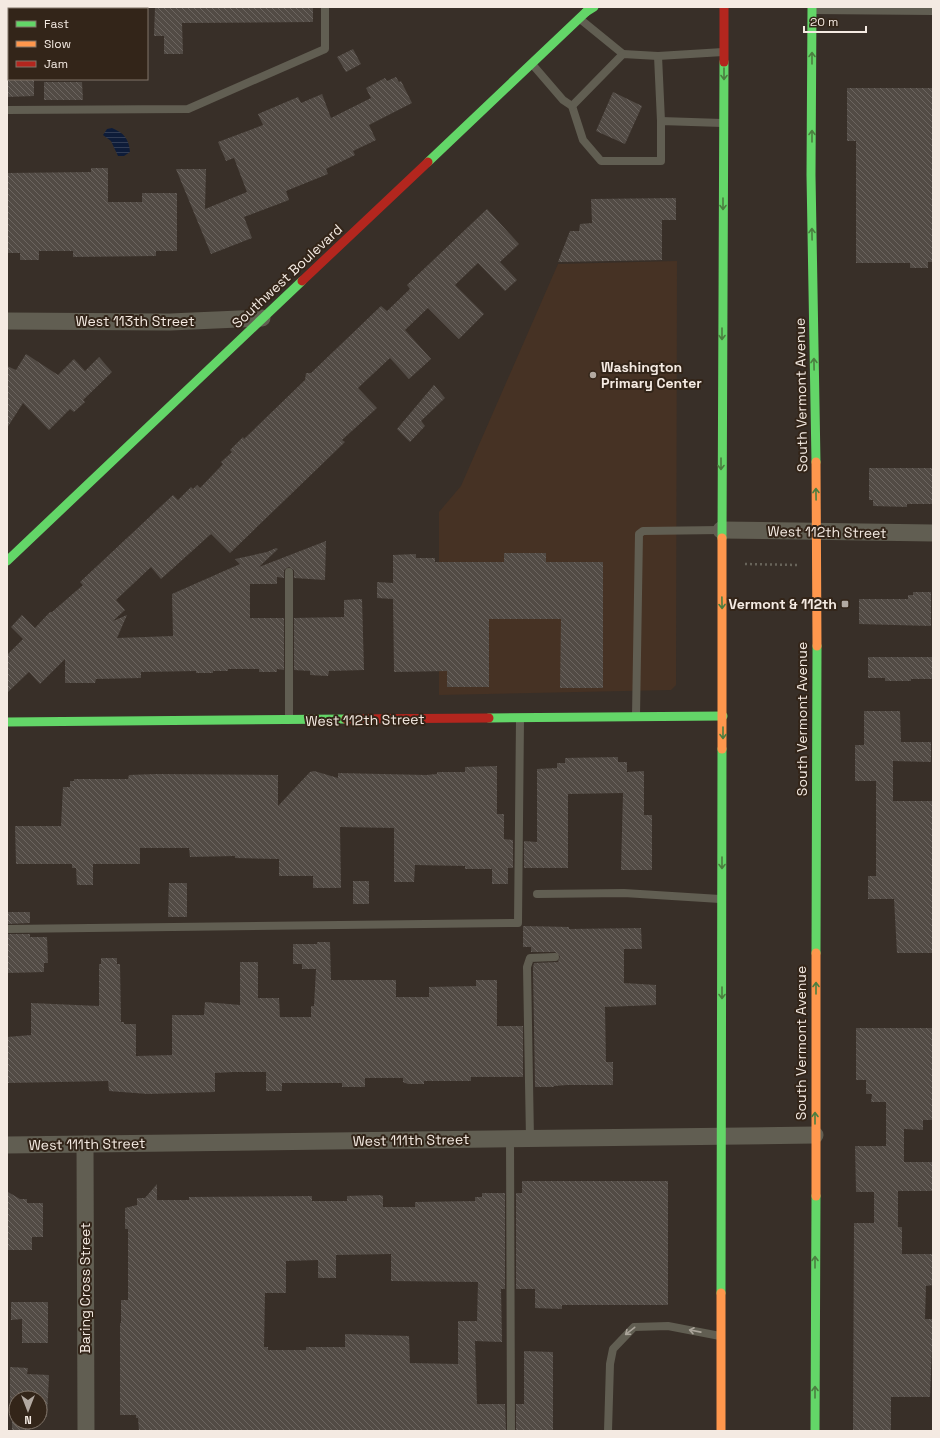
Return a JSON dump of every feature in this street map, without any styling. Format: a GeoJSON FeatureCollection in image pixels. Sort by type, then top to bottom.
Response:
{"type":"FeatureCollection","features":[{"type":"Feature","properties":{"kind":"main road"},"geometry":{"type":"LineString","coordinates":[[721,1431],[723,716],[721,530],[724,7]]}},
{"type":"Feature","properties":{"kind":"main road","name":"South Vermont Avenue"},"geometry":{"type":"LineString","coordinates":[[812,8],[812,175],[817,533],[815,1431]]}},
{"type":"Feature","properties":{"kind":"main road","name":"Southwest Boulevard"},"geometry":{"type":"LineString","coordinates":[[7,561],[590,9]]}},
{"type":"Feature","properties":{"kind":"main road","name":"West 112th Street"},"geometry":{"type":"LineString","coordinates":[[7,722],[723,716]]}},
{"type":"Feature","properties":{"kind":"street","name":"West 113th Street"},"geometry":{"type":"LineString","coordinates":[[7,321],[170,322],[262,318]]}},
{"type":"Feature","properties":{"kind":"street","name":"West 112th Street"},"geometry":{"type":"LineString","coordinates":[[721,530],[817,533],[933,533]]}},
{"type":"Feature","properties":{"kind":"street","name":"West 111th Street"},"geometry":{"type":"LineString","coordinates":[[7,1145],[815,1135]]}},
{"type":"Feature","properties":{"kind":"street","name":"Baring Cross Street"},"geometry":{"type":"LineString","coordinates":[[85,1144],[86,1431]]}},
{"type":"Feature","properties":{"kind":"lane"},"geometry":{"type":"LineString","coordinates":[[7,110],[188,109],[325,49],[325,7]]}},
{"type":"Feature","properties":{"kind":"lane"},"geometry":{"type":"LineString","coordinates":[[812,8],[933,11]]}},
{"type":"Feature","properties":{"kind":"lane"},"geometry":{"type":"LineString","coordinates":[[580,19],[623,54],[658,56],[724,52]]}},
{"type":"Feature","properties":{"kind":"lane"},"geometry":{"type":"LineString","coordinates":[[572,106],[623,54]]}},
{"type":"Feature","properties":{"kind":"lane"},"geometry":{"type":"LineString","coordinates":[[532,63],[563,100],[572,106],[583,140],[601,161],[661,161],[662,121],[658,56]]}},
{"type":"Feature","properties":{"kind":"lane"},"geometry":{"type":"LineString","coordinates":[[662,121],[724,123]]}},
{"type":"Feature","properties":{"kind":"lane"},"geometry":{"type":"LineString","coordinates":[[636,717],[638,534],[643,530],[721,530]]}},
{"type":"Feature","properties":{"kind":"lane"},"geometry":{"type":"LineString","coordinates":[[289,572],[289,720]]}},
{"type":"Feature","properties":{"kind":"lane"},"geometry":{"type":"LineString","coordinates":[[7,929],[518,923],[520,718]]}},
{"type":"Feature","properties":{"kind":"lane"},"geometry":{"type":"LineString","coordinates":[[537,894],[624,893],[722,899]]}},
{"type":"Feature","properties":{"kind":"lane"},"geometry":{"type":"LineString","coordinates":[[530,1139],[527,967],[530,958],[556,957]]}},
{"type":"Feature","properties":{"kind":"lane"},"geometry":{"type":"LineString","coordinates":[[510,1139],[511,1431]]}},
{"type":"Feature","properties":{"kind":"lane"},"geometry":{"type":"LineString","coordinates":[[608,1431],[610,1364],[613,1349],[634,1327],[668,1326],[722,1336]]}},
{"type":"Feature","properties":{"kind":"path"},"geometry":{"type":"LineString","coordinates":[[745,564],[798,565]]}},
{"type":"Feature","properties":{"kind":"shaded area","name":"Washington Primary Center"},"geometry":{"type":"Polygon","coordinates":[[[677,261],[676,685],[671,690],[439,695],[439,512],[461,486],[558,264],[677,261]]]}},
{"type":"Feature","properties":{"kind":"water"},"geometry":{"type":"Polygon","coordinates":[[[112,128],[123,134],[127,140],[130,152],[124,156],[118,156],[111,141],[103,135],[107,129],[112,128]]]}},
{"type":"Feature","properties":{"kind":"building"},"geometry":{"type":"Polygon","coordinates":[[[155,7],[313,7],[313,22],[182,23],[183,54],[164,54],[164,36],[154,36],[155,7]]]}},
{"type":"Feature","properties":{"kind":"building"},"geometry":{"type":"Polygon","coordinates":[[[353,49],[361,64],[346,72],[337,57],[353,49]]]}},
{"type":"Feature","properties":{"kind":"building"},"geometry":{"type":"Polygon","coordinates":[[[396,77],[399,82],[401,81],[412,103],[369,125],[376,140],[353,151],[355,155],[326,169],[328,174],[286,191],[289,200],[244,217],[252,238],[211,254],[176,169],[206,169],[205,209],[247,192],[234,158],[226,161],[218,142],[263,125],[258,114],[298,97],[301,103],[322,94],[331,118],[371,98],[366,88],[385,78],[387,81],[396,77]]]}},
{"type":"Feature","properties":{"kind":"building"},"geometry":{"type":"Polygon","coordinates":[[[7,79],[34,80],[34,96],[7,97],[7,79]]]}},
{"type":"Feature","properties":{"kind":"building"},"geometry":{"type":"Polygon","coordinates":[[[44,82],[82,82],[83,100],[44,100],[44,82]]]}},
{"type":"Feature","properties":{"kind":"building"},"geometry":{"type":"Polygon","coordinates":[[[847,88],[933,88],[933,262],[928,262],[928,268],[910,268],[910,263],[856,263],[856,141],[847,141],[847,88]]]}},
{"type":"Feature","properties":{"kind":"building"},"geometry":{"type":"Polygon","coordinates":[[[613,92],[642,106],[625,144],[596,131],[613,92]]]}},
{"type":"Feature","properties":{"kind":"building"},"geometry":{"type":"Polygon","coordinates":[[[91,168],[108,168],[108,202],[142,202],[142,193],[177,193],[177,251],[156,251],[156,256],[73,257],[73,251],[39,251],[39,260],[20,260],[20,253],[7,253],[7,173],[91,172],[91,168]]]}},
{"type":"Feature","properties":{"kind":"building"},"geometry":{"type":"Polygon","coordinates":[[[676,198],[676,220],[662,220],[662,260],[558,262],[570,231],[579,231],[580,224],[592,223],[591,199],[676,198]]]}},
{"type":"Feature","properties":{"kind":"building"},"geometry":{"type":"Polygon","coordinates":[[[487,209],[519,244],[500,262],[517,280],[505,291],[478,263],[455,285],[484,314],[459,339],[428,308],[405,330],[431,359],[409,379],[390,358],[358,388],[377,408],[342,440],[345,442],[230,553],[211,534],[161,579],[151,567],[116,600],[125,610],[113,621],[127,615],[117,638],[173,636],[172,594],[240,564],[235,559],[267,552],[276,548],[278,549],[259,567],[326,541],[325,580],[294,578],[294,570],[289,567],[284,570],[284,578],[277,577],[277,584],[250,584],[250,618],[284,618],[284,670],[277,669],[277,672],[259,672],[259,669],[228,669],[228,671],[213,671],[213,673],[196,673],[196,671],[141,672],[141,678],[96,679],[95,683],[65,683],[65,659],[40,684],[29,672],[7,693],[7,655],[23,639],[11,627],[22,615],[35,628],[50,612],[52,612],[83,585],[80,582],[173,495],[178,500],[191,487],[193,489],[197,485],[200,488],[223,464],[221,462],[232,452],[230,450],[243,437],[244,439],[305,380],[306,373],[311,373],[381,306],[387,311],[410,289],[407,285],[487,209]]]}},
{"type":"Feature","properties":{"kind":"building"},"geometry":{"type":"Polygon","coordinates":[[[26,354],[58,375],[74,359],[85,371],[99,357],[112,372],[83,400],[85,402],[74,412],[70,409],[49,430],[23,403],[7,428],[7,366],[16,370],[26,354]]]}},
{"type":"Feature","properties":{"kind":"building"},"geometry":{"type":"Polygon","coordinates":[[[434,385],[445,398],[421,421],[425,426],[410,442],[397,429],[434,385]]]}},
{"type":"Feature","properties":{"kind":"building"},"geometry":{"type":"Polygon","coordinates":[[[869,468],[933,468],[933,504],[907,504],[907,507],[873,506],[873,500],[869,500],[869,468]]]}},
{"type":"Feature","properties":{"kind":"building"},"geometry":{"type":"Polygon","coordinates":[[[504,553],[546,553],[546,562],[603,562],[603,688],[560,688],[561,619],[489,619],[489,687],[447,687],[447,671],[394,672],[393,599],[377,598],[377,582],[393,583],[393,555],[416,554],[416,558],[435,558],[435,562],[504,562],[504,553]]]}},
{"type":"Feature","properties":{"kind":"building"},"geometry":{"type":"Polygon","coordinates":[[[913,592],[931,592],[931,626],[859,624],[859,599],[908,599],[908,595],[913,595],[913,592]]]}},
{"type":"Feature","properties":{"kind":"building"},"geometry":{"type":"Polygon","coordinates":[[[362,599],[364,670],[329,671],[328,676],[310,675],[310,671],[294,670],[294,618],[344,617],[344,600],[362,599]]]}},
{"type":"Feature","properties":{"kind":"building"},"geometry":{"type":"Polygon","coordinates":[[[868,657],[933,657],[933,676],[932,679],[911,679],[911,681],[885,681],[885,678],[868,678],[868,657]]]}},
{"type":"Feature","properties":{"kind":"building"},"geometry":{"type":"Polygon","coordinates":[[[864,711],[900,711],[901,742],[931,742],[931,762],[893,761],[893,801],[933,801],[933,953],[897,953],[894,899],[868,899],[868,876],[876,876],[876,781],[855,781],[855,745],[864,745],[864,711]]]}},
{"type":"Feature","properties":{"kind":"building"},"geometry":{"type":"Polygon","coordinates":[[[618,757],[618,762],[627,762],[627,772],[644,771],[644,815],[652,815],[652,870],[621,870],[623,793],[568,794],[568,868],[524,868],[524,841],[537,842],[537,769],[557,768],[557,763],[565,763],[565,758],[618,757]]]}},
{"type":"Feature","properties":{"kind":"building"},"geometry":{"type":"Polygon","coordinates":[[[497,766],[497,814],[504,814],[504,839],[513,840],[513,868],[508,868],[508,884],[492,884],[492,869],[465,869],[465,866],[415,865],[414,882],[394,882],[394,828],[340,827],[341,888],[313,888],[313,876],[279,876],[279,859],[235,858],[235,856],[190,857],[189,848],[140,848],[140,864],[93,864],[93,885],[77,885],[76,868],[72,868],[72,864],[16,864],[15,826],[61,826],[63,787],[70,787],[70,781],[74,781],[74,779],[128,779],[129,775],[156,774],[278,775],[278,806],[310,772],[314,771],[338,778],[338,773],[426,775],[437,774],[437,772],[465,772],[465,767],[497,766]]]}},
{"type":"Feature","properties":{"kind":"building"},"geometry":{"type":"Polygon","coordinates":[[[353,881],[369,881],[369,904],[353,904],[353,881]]]}},
{"type":"Feature","properties":{"kind":"building"},"geometry":{"type":"Polygon","coordinates":[[[169,883],[187,883],[187,917],[168,917],[169,883]]]}},
{"type":"Feature","properties":{"kind":"building"},"geometry":{"type":"Polygon","coordinates":[[[7,912],[30,912],[30,923],[7,924],[7,912]]]}},
{"type":"Feature","properties":{"kind":"building"},"geometry":{"type":"Polygon","coordinates":[[[523,926],[569,927],[569,929],[641,928],[642,949],[624,949],[624,983],[656,985],[656,1005],[605,1007],[606,1062],[613,1062],[613,1085],[535,1087],[533,968],[534,963],[558,962],[560,956],[555,952],[531,952],[531,947],[523,947],[523,926]]]}},
{"type":"Feature","properties":{"kind":"building"},"geometry":{"type":"Polygon","coordinates":[[[7,934],[30,934],[30,937],[47,937],[48,963],[44,963],[44,972],[7,973],[7,934]]]}},
{"type":"Feature","properties":{"kind":"building"},"geometry":{"type":"Polygon","coordinates":[[[317,942],[330,942],[331,980],[396,980],[396,997],[429,997],[429,987],[476,986],[476,980],[497,980],[497,1026],[523,1026],[523,1077],[471,1077],[471,1081],[424,1081],[424,1084],[408,1084],[403,1082],[403,1078],[365,1078],[365,1087],[342,1087],[342,1083],[282,1083],[282,1091],[266,1091],[266,1072],[234,1072],[215,1073],[215,1092],[148,1094],[109,1091],[108,1081],[7,1083],[7,1037],[31,1035],[31,1003],[99,1006],[99,964],[101,964],[101,958],[117,958],[117,964],[120,964],[121,1022],[124,1022],[124,1024],[136,1024],[136,1056],[172,1055],[172,1015],[204,1015],[205,1002],[240,1005],[240,962],[258,962],[258,998],[279,998],[280,1017],[311,1017],[311,1006],[314,1006],[316,969],[302,969],[302,964],[293,964],[293,944],[317,944],[317,942]]]}},
{"type":"Feature","properties":{"kind":"building"},"geometry":{"type":"Polygon","coordinates":[[[856,1028],[933,1028],[933,1120],[923,1120],[923,1130],[904,1129],[904,1162],[933,1162],[933,1191],[898,1191],[898,1227],[902,1227],[902,1254],[933,1254],[933,1285],[926,1286],[925,1319],[933,1319],[930,1397],[891,1397],[891,1431],[853,1431],[854,1223],[874,1223],[874,1192],[856,1192],[855,1146],[886,1146],[886,1102],[871,1102],[872,1094],[866,1094],[866,1080],[856,1080],[856,1028]]]}},
{"type":"Feature","properties":{"kind":"building"},"geometry":{"type":"Polygon","coordinates":[[[522,1181],[668,1181],[668,1305],[562,1305],[562,1309],[535,1308],[535,1289],[516,1289],[516,1193],[522,1193],[522,1181]]]}},
{"type":"Feature","properties":{"kind":"building"},"geometry":{"type":"Polygon","coordinates":[[[157,1184],[157,1200],[189,1200],[189,1197],[312,1196],[312,1201],[347,1201],[347,1196],[380,1195],[383,1196],[383,1207],[415,1207],[415,1202],[475,1201],[475,1197],[482,1197],[482,1193],[505,1193],[505,1289],[501,1289],[502,1342],[475,1341],[477,1404],[505,1404],[506,1431],[139,1431],[138,1418],[136,1418],[136,1415],[120,1415],[120,1323],[121,1300],[128,1300],[128,1229],[125,1229],[125,1208],[137,1205],[137,1198],[145,1198],[157,1184]],[[391,1254],[336,1255],[336,1278],[318,1278],[318,1260],[286,1261],[286,1293],[265,1293],[264,1347],[268,1347],[268,1350],[306,1350],[306,1347],[345,1347],[345,1334],[409,1336],[410,1363],[458,1364],[458,1321],[477,1321],[478,1282],[391,1281],[391,1254]]]}},
{"type":"Feature","properties":{"kind":"building"},"geometry":{"type":"Polygon","coordinates":[[[8,1192],[20,1199],[27,1199],[27,1203],[43,1203],[43,1237],[32,1237],[32,1250],[8,1250],[8,1192]]]}},
{"type":"Feature","properties":{"kind":"building"},"geometry":{"type":"Polygon","coordinates":[[[11,1302],[48,1302],[48,1343],[22,1343],[22,1319],[11,1320],[11,1302]]]}},
{"type":"Feature","properties":{"kind":"building"},"geometry":{"type":"Polygon","coordinates":[[[524,1351],[553,1352],[553,1431],[516,1431],[516,1404],[524,1404],[524,1351]]]}},
{"type":"Feature","properties":{"kind":"building"},"geometry":{"type":"Polygon","coordinates":[[[10,1367],[28,1368],[27,1374],[49,1375],[48,1396],[48,1390],[10,1390],[10,1367]]]}},
{"type":"Feature","properties":{"kind":"building"},"geometry":{"type":"Polygon","coordinates":[[[12,1430],[30,1430],[30,1431],[12,1430]]]}},
{"type":"Feature","properties":{"kind":"traffic: fast"},"geometry":{"type":"LineString","coordinates":[[586,12],[594,7]]}},
{"type":"Feature","properties":{"kind":"traffic: fast"},"geometry":{"type":"LineString","coordinates":[[812,7],[811,175],[816,462]]}},
{"type":"Feature","properties":{"kind":"traffic: fast"},"geometry":{"type":"LineString","coordinates":[[428,162],[586,12]]}},
{"type":"Feature","properties":{"kind":"traffic: fast"},"geometry":{"type":"LineString","coordinates":[[722,538],[724,62]]}},
{"type":"Feature","properties":{"kind":"traffic: fast"},"geometry":{"type":"LineString","coordinates":[[7,561],[302,281]]}},
{"type":"Feature","properties":{"kind":"traffic: fast"},"geometry":{"type":"LineString","coordinates":[[816,953],[817,646]]}},
{"type":"Feature","properties":{"kind":"traffic: fast"},"geometry":{"type":"LineString","coordinates":[[489,718],[723,716]]}},
{"type":"Feature","properties":{"kind":"traffic: fast"},"geometry":{"type":"LineString","coordinates":[[7,722],[346,719]]}},
{"type":"Feature","properties":{"kind":"traffic: fast"},"geometry":{"type":"LineString","coordinates":[[721,1293],[722,749]]}},
{"type":"Feature","properties":{"kind":"traffic: fast"},"geometry":{"type":"LineString","coordinates":[[815,1431],[816,1196]]}},
{"type":"Feature","properties":{"kind":"traffic: slow"},"geometry":{"type":"LineString","coordinates":[[816,462],[817,646]]}},
{"type":"Feature","properties":{"kind":"traffic: slow"},"geometry":{"type":"LineString","coordinates":[[722,538],[722,749]]}},
{"type":"Feature","properties":{"kind":"traffic: slow"},"geometry":{"type":"LineString","coordinates":[[816,953],[816,1196]]}},
{"type":"Feature","properties":{"kind":"traffic: slow"},"geometry":{"type":"LineString","coordinates":[[721,1293],[721,1431]]}},
{"type":"Feature","properties":{"kind":"traffic: jam"},"geometry":{"type":"LineString","coordinates":[[724,7],[724,62]]}},
{"type":"Feature","properties":{"kind":"traffic: jam"},"geometry":{"type":"LineString","coordinates":[[302,281],[428,162]]}},
{"type":"Feature","properties":{"kind":"traffic: jam"},"geometry":{"type":"LineString","coordinates":[[346,719],[489,718]]}},
{"type":"Feature","properties":{"kind":"place","name":"Washington Primary Center"},"geometry":{"type":"Point","coordinates":[593,375]}},
{"type":"Feature","properties":{"kind":"place","name":"Vermont & 112th"},"geometry":{"type":"Point","coordinates":[845,604]}}]}
